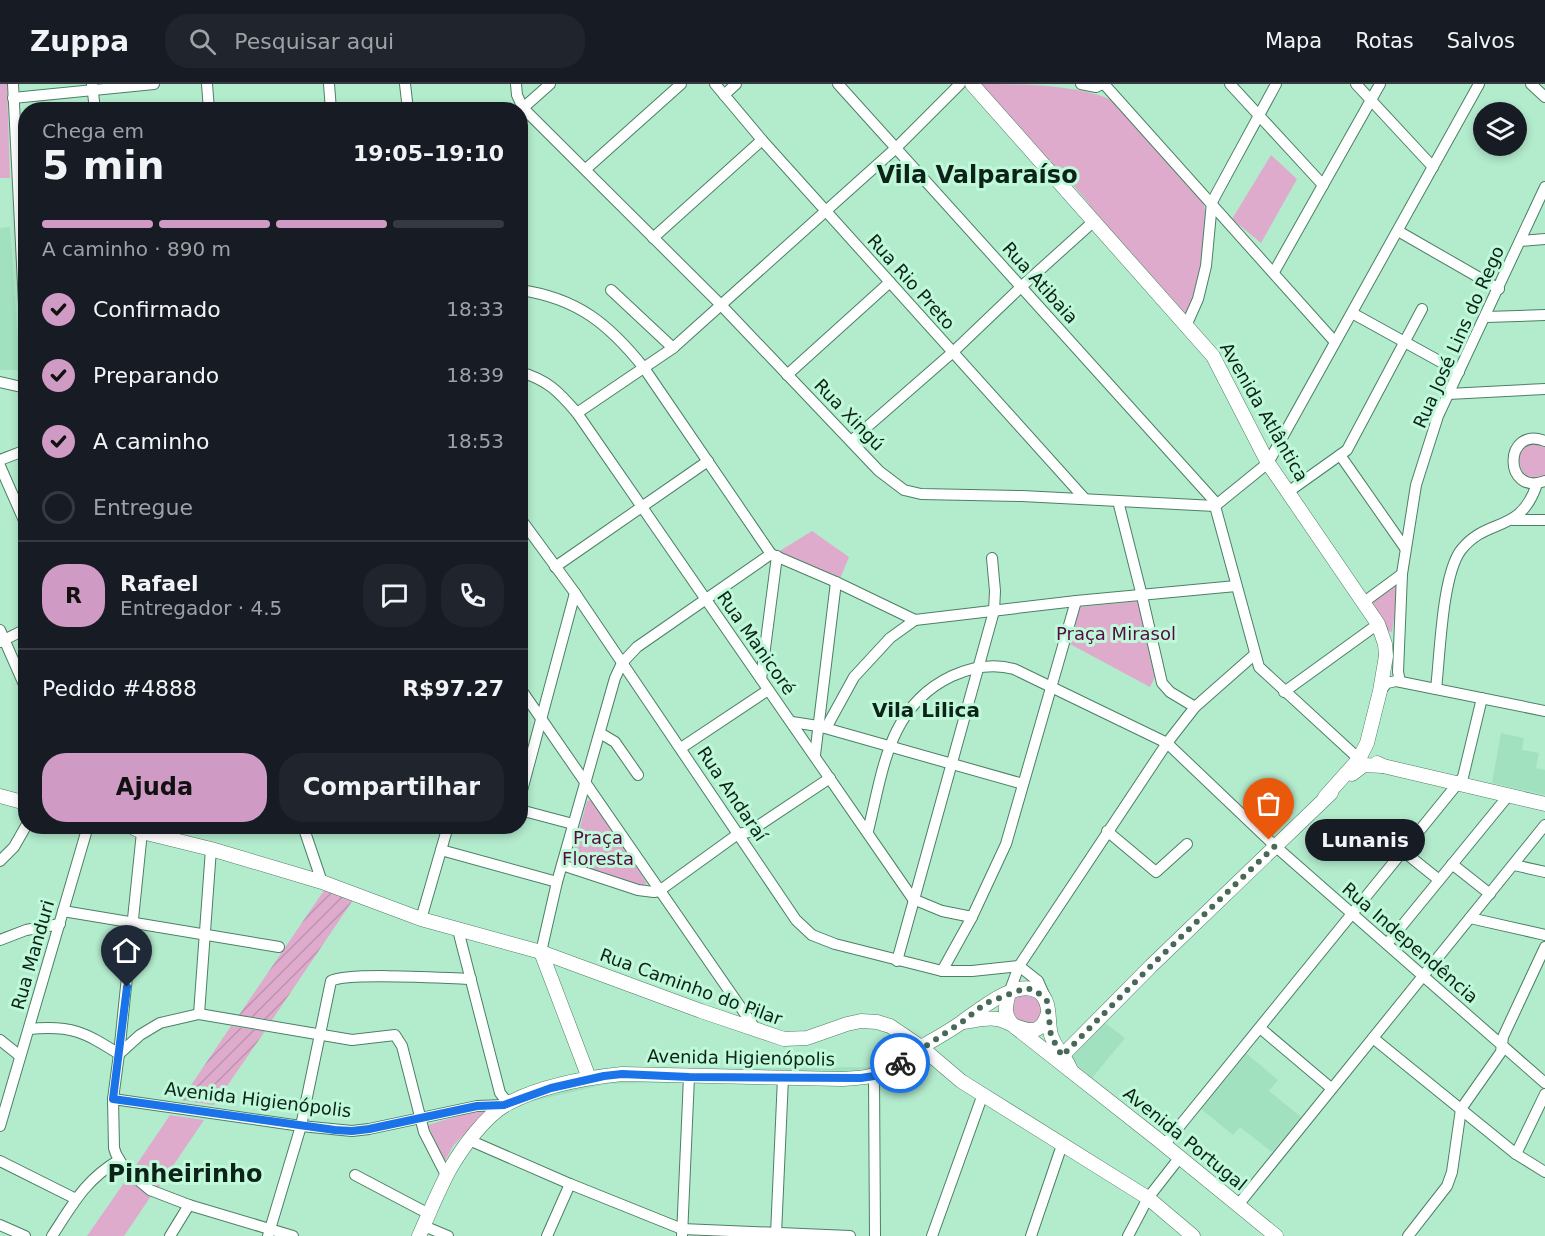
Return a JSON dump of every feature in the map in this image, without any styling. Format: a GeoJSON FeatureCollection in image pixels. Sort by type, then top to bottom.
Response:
{"type":"FeatureCollection","features":[{"type":"Feature","properties":{"kind":"main road","name":"Avenida Atlântica"},"geometry":{"type":"LineString","coordinates":[[972,84],[1204,345],[1220,366],[1268,463],[1378,624]]}},
{"type":"Feature","properties":{"kind":"main road"},"geometry":{"type":"LineString","coordinates":[[1047,1052],[1056,1057],[1062,1056],[1325,797],[1359,759],[1367,743],[1380,691],[1386,652],[1378,624]]}},
{"type":"Feature","properties":{"kind":"main road"},"geometry":{"type":"LineString","coordinates":[[1367,743],[1371,758],[1383,766]]}},
{"type":"Feature","properties":{"kind":"main road"},"geometry":{"type":"LineString","coordinates":[[1325,797],[1360,767],[1369,765],[1383,766],[1545,804]]}},
{"type":"Feature","properties":{"kind":"main road"},"geometry":{"type":"LineString","coordinates":[[1,794],[18,800]]}},
{"type":"Feature","properties":{"kind":"main road","name":"Rua Caminho do Pilar"},"geometry":{"type":"LineString","coordinates":[[155,834],[322,882],[421,919],[542,952],[784,1039],[807,1038],[861,1021],[877,1022],[897,1030],[955,1076],[1148,1198],[1193,1236]]}},
{"type":"Feature","properties":{"kind":"main road"},"geometry":{"type":"LineString","coordinates":[[542,952],[589,1078]]}},
{"type":"Feature","properties":{"kind":"main road"},"geometry":{"type":"LineString","coordinates":[[1011,988],[1030,988],[1040,993],[1047,1007],[1044,1023],[1033,1030],[1015,1027],[1005,1012],[1011,988]]}},
{"type":"Feature","properties":{"kind":"main road","name":"Avenida Higienópolis"},"geometry":{"type":"LineString","coordinates":[[506,1104],[551,1088],[589,1078],[622,1074],[841,1079],[874,1076],[895,1066],[1011,988]]}},
{"type":"Feature","properties":{"kind":"main road","name":"Avenida Portugal"},"geometry":{"type":"LineString","coordinates":[[1047,1007],[1051,1036],[1068,1062],[1071,1071]]}},
{"type":"Feature","properties":{"kind":"main road","name":"Avenida Higienópolis"},"geometry":{"type":"LineString","coordinates":[[962,1022],[993,1019],[1015,1027]]}},
{"type":"Feature","properties":{"kind":"main road","name":"Avenida Portugal"},"geometry":{"type":"LineString","coordinates":[[1015,1027],[1165,1144],[1276,1236]]}},
{"type":"Feature","properties":{"kind":"main road"},"geometry":{"type":"LineString","coordinates":[[424,1225],[447,1177],[469,1140],[506,1104]]}},
{"type":"Feature","properties":{"kind":"street"},"geometry":{"type":"LineString","coordinates":[[13,84],[18,136]]}},
{"type":"Feature","properties":{"kind":"street"},"geometry":{"type":"LineString","coordinates":[[13,98],[93,87],[154,84]]}},
{"type":"Feature","properties":{"kind":"street"},"geometry":{"type":"LineString","coordinates":[[207,84],[208,102]]}},
{"type":"Feature","properties":{"kind":"street"},"geometry":{"type":"LineString","coordinates":[[328,84],[330,102]]}},
{"type":"Feature","properties":{"kind":"street"},"geometry":{"type":"LineString","coordinates":[[405,84],[407,102]]}},
{"type":"Feature","properties":{"kind":"street","name":"Rua Xingú"},"geometry":{"type":"LineString","coordinates":[[516,84],[520,102]]}},
{"type":"Feature","properties":{"kind":"street"},"geometry":{"type":"LineString","coordinates":[[528,104],[550,84]]}},
{"type":"Feature","properties":{"kind":"street"},"geometry":{"type":"LineString","coordinates":[[586,169],[681,84]]}},
{"type":"Feature","properties":{"kind":"street","name":"Rua Rio Preto"},"geometry":{"type":"LineString","coordinates":[[716,84],[825,211],[1085,499]]}},
{"type":"Feature","properties":{"kind":"street"},"geometry":{"type":"LineString","coordinates":[[724,95],[736,84]]}},
{"type":"Feature","properties":{"kind":"street","name":"Rua Atibaia"},"geometry":{"type":"LineString","coordinates":[[838,84],[1022,286],[1216,505]]}},
{"type":"Feature","properties":{"kind":"street"},"geometry":{"type":"LineString","coordinates":[[577,413],[674,348],[896,148],[960,84]]}},
{"type":"Feature","properties":{"kind":"street"},"geometry":{"type":"LineString","coordinates":[[1081,84],[1096,87],[1103,84],[1212,202],[1335,342]]}},
{"type":"Feature","properties":{"kind":"street"},"geometry":{"type":"LineString","coordinates":[[1230,84],[1323,185]]}},
{"type":"Feature","properties":{"kind":"street"},"geometry":{"type":"LineString","coordinates":[[1186,326],[1198,299],[1206,266],[1212,202],[1276,84]]}},
{"type":"Feature","properties":{"kind":"street"},"geometry":{"type":"LineString","coordinates":[[1356,84],[1433,167]]}},
{"type":"Feature","properties":{"kind":"street"},"geometry":{"type":"LineString","coordinates":[[1274,272],[1380,84]]}},
{"type":"Feature","properties":{"kind":"street"},"geometry":{"type":"LineString","coordinates":[[1359,759],[1262,672],[1254,655],[1216,505],[1268,463],[1479,84]]}},
{"type":"Feature","properties":{"kind":"street"},"geometry":{"type":"LineString","coordinates":[[1531,84],[1545,98]]}},
{"type":"Feature","properties":{"kind":"street"},"geometry":{"type":"LineString","coordinates":[[93,87],[94,102]]}},
{"type":"Feature","properties":{"kind":"street","name":"Rua Xingú"},"geometry":{"type":"LineString","coordinates":[[528,113],[721,305],[879,471],[897,485],[921,494],[1216,505]]}},
{"type":"Feature","properties":{"kind":"street"},"geometry":{"type":"LineString","coordinates":[[653,238],[762,140]]}},
{"type":"Feature","properties":{"kind":"street","name":"Rua José Lins do Rego"},"geometry":{"type":"LineString","coordinates":[[1399,676],[1402,574],[1416,485],[1438,416],[1545,187]]}},
{"type":"Feature","properties":{"kind":"street"},"geometry":{"type":"LineString","coordinates":[[851,441],[953,352],[1094,222]]}},
{"type":"Feature","properties":{"kind":"street"},"geometry":{"type":"LineString","coordinates":[[1398,231],[1499,289]]}},
{"type":"Feature","properties":{"kind":"street"},"geometry":{"type":"LineString","coordinates":[[1520,241],[1545,239]]}},
{"type":"Feature","properties":{"kind":"street"},"geometry":{"type":"LineString","coordinates":[[788,375],[890,282]]}},
{"type":"Feature","properties":{"kind":"street"},"geometry":{"type":"LineString","coordinates":[[611,290],[674,348]]}},
{"type":"Feature","properties":{"kind":"street"},"geometry":{"type":"LineString","coordinates":[[528,291],[548,295],[585,311],[603,323],[628,348],[774,555],[915,620]]}},
{"type":"Feature","properties":{"kind":"street"},"geometry":{"type":"LineString","coordinates":[[1288,492],[1351,445],[1422,309]]}},
{"type":"Feature","properties":{"kind":"street"},"geometry":{"type":"LineString","coordinates":[[1352,313],[1459,372]]}},
{"type":"Feature","properties":{"kind":"street"},"geometry":{"type":"LineString","coordinates":[[1486,317],[1545,315]]}},
{"type":"Feature","properties":{"kind":"street","name":"Rua Manicoré"},"geometry":{"type":"LineString","coordinates":[[528,375],[557,390],[577,413],[913,899]]}},
{"type":"Feature","properties":{"kind":"street"},"geometry":{"type":"LineString","coordinates":[[0,382],[18,386]]}},
{"type":"Feature","properties":{"kind":"street"},"geometry":{"type":"LineString","coordinates":[[1448,394],[1545,389]]}},
{"type":"Feature","properties":{"kind":"street"},"geometry":{"type":"LineString","coordinates":[[1436,689],[1446,594],[1453,564],[1460,551],[1474,537],[1512,520],[1529,503],[1541,482],[1526,482],[1519,477],[1514,469],[1513,456],[1517,447],[1524,442],[1533,439],[1545,441]]}},
{"type":"Feature","properties":{"kind":"street"},"geometry":{"type":"LineString","coordinates":[[0,460],[18,453]]}},
{"type":"Feature","properties":{"kind":"street"},"geometry":{"type":"LineString","coordinates":[[1340,455],[1406,548]]}},
{"type":"Feature","properties":{"kind":"street"},"geometry":{"type":"LineString","coordinates":[[555,567],[708,461]]}},
{"type":"Feature","properties":{"kind":"street"},"geometry":{"type":"LineString","coordinates":[[0,466],[18,507]]}},
{"type":"Feature","properties":{"kind":"street"},"geometry":{"type":"LineString","coordinates":[[1118,501],[1162,683],[1170,692],[1195,707]]}},
{"type":"Feature","properties":{"kind":"street"},"geometry":{"type":"LineString","coordinates":[[1512,520],[1545,520]]}},
{"type":"Feature","properties":{"kind":"street","name":"Rua Andaraí"},"geometry":{"type":"LineString","coordinates":[[528,529],[681,748],[796,920],[812,934],[835,944],[942,971],[992,970],[1019,966]]}},
{"type":"Feature","properties":{"kind":"street"},"geometry":{"type":"LineString","coordinates":[[542,952],[557,882],[573,824],[615,678],[622,663],[638,646],[774,555]]}},
{"type":"Feature","properties":{"kind":"street"},"geometry":{"type":"LineString","coordinates":[[761,680],[774,555]]}},
{"type":"Feature","properties":{"kind":"street"},"geometry":{"type":"LineString","coordinates":[[897,960],[994,611],[992,558]]}},
{"type":"Feature","properties":{"kind":"street"},"geometry":{"type":"LineString","coordinates":[[1364,602],[1402,574]]}},
{"type":"Feature","properties":{"kind":"street"},"geometry":{"type":"LineString","coordinates":[[815,755],[822,727],[836,582]]}},
{"type":"Feature","properties":{"kind":"street"},"geometry":{"type":"LineString","coordinates":[[822,727],[854,677],[890,638],[915,620],[1076,601],[1236,586]]}},
{"type":"Feature","properties":{"kind":"street"},"geometry":{"type":"LineString","coordinates":[[528,770],[574,593]]}},
{"type":"Feature","properties":{"kind":"street"},"geometry":{"type":"LineString","coordinates":[[942,971],[972,917],[1000,858],[1076,601]]}},
{"type":"Feature","properties":{"kind":"street"},"geometry":{"type":"LineString","coordinates":[[1284,692],[1378,624]]}},
{"type":"Feature","properties":{"kind":"street","name":"Avenida Atlântica"},"geometry":{"type":"LineString","coordinates":[[1378,624],[1389,642],[1399,676]]}},
{"type":"Feature","properties":{"kind":"street"},"geometry":{"type":"LineString","coordinates":[[18,632],[2,637],[18,672]]}},
{"type":"Feature","properties":{"kind":"street"},"geometry":{"type":"LineString","coordinates":[[1011,988],[1019,966],[1167,743],[1195,707],[1254,655]]}},
{"type":"Feature","properties":{"kind":"street","name":"Rua Independência"},"geometry":{"type":"LineString","coordinates":[[868,831],[889,745],[901,720],[924,694],[943,681],[979,666],[1014,669],[1167,743],[1275,846],[1545,1083]]}},
{"type":"Feature","properties":{"kind":"street"},"geometry":{"type":"LineString","coordinates":[[1380,691],[1399,676],[1436,689],[1545,711]]}},
{"type":"Feature","properties":{"kind":"street"},"geometry":{"type":"LineString","coordinates":[[681,748],[768,690]]}},
{"type":"Feature","properties":{"kind":"street"},"geometry":{"type":"LineString","coordinates":[[1165,1144],[1463,777],[1482,698]]}},
{"type":"Feature","properties":{"kind":"street"},"geometry":{"type":"LineString","coordinates":[[528,700],[757,1031]]}},
{"type":"Feature","properties":{"kind":"street"},"geometry":{"type":"LineString","coordinates":[[792,722],[822,727],[1023,784]]}},
{"type":"Feature","properties":{"kind":"street"},"geometry":{"type":"LineString","coordinates":[[600,733],[608,735],[615,742],[638,775]]}},
{"type":"Feature","properties":{"kind":"street"},"geometry":{"type":"LineString","coordinates":[[562,865],[638,890],[659,891],[738,834],[749,832],[830,778]]}},
{"type":"Feature","properties":{"kind":"street"},"geometry":{"type":"LineString","coordinates":[[1387,944],[1508,796]]}},
{"type":"Feature","properties":{"kind":"street"},"geometry":{"type":"LineString","coordinates":[[528,812],[573,824]]}},
{"type":"Feature","properties":{"kind":"street"},"geometry":{"type":"LineString","coordinates":[[1238,1205],[1545,825]]}},
{"type":"Feature","properties":{"kind":"street"},"geometry":{"type":"LineString","coordinates":[[1107,831],[1156,872],[1187,844]]}},
{"type":"Feature","properties":{"kind":"street"},"geometry":{"type":"LineString","coordinates":[[0,861],[14,848],[22,834]]}},
{"type":"Feature","properties":{"kind":"street","name":"Rua Manduri"},"geometry":{"type":"LineString","coordinates":[[0,1126],[86,834]]}},
{"type":"Feature","properties":{"kind":"street"},"geometry":{"type":"LineString","coordinates":[[136,834],[132,922],[113,1099],[114,1148],[125,1169],[150,1190],[269,1233],[293,1236]]}},
{"type":"Feature","properties":{"kind":"street"},"geometry":{"type":"LineString","coordinates":[[306,834],[322,882]]}},
{"type":"Feature","properties":{"kind":"street"},"geometry":{"type":"LineString","coordinates":[[421,919],[446,834]]}},
{"type":"Feature","properties":{"kind":"street"},"geometry":{"type":"LineString","coordinates":[[199,1014],[212,849]]}},
{"type":"Feature","properties":{"kind":"street"},"geometry":{"type":"LineString","coordinates":[[441,850],[557,882]]}},
{"type":"Feature","properties":{"kind":"street"},"geometry":{"type":"LineString","coordinates":[[1403,851],[1439,880]]}},
{"type":"Feature","properties":{"kind":"street"},"geometry":{"type":"LineString","coordinates":[[1452,864],[1490,894]]}},
{"type":"Feature","properties":{"kind":"street"},"geometry":{"type":"LineString","coordinates":[[1514,865],[1545,872]]}},
{"type":"Feature","properties":{"kind":"street"},"geometry":{"type":"LineString","coordinates":[[913,899],[942,911],[972,917]]}},
{"type":"Feature","properties":{"kind":"street"},"geometry":{"type":"LineString","coordinates":[[63,911],[279,947]]}},
{"type":"Feature","properties":{"kind":"street"},"geometry":{"type":"LineString","coordinates":[[1470,918],[1545,935]]}},
{"type":"Feature","properties":{"kind":"street"},"geometry":{"type":"LineString","coordinates":[[0,940],[26,930],[60,924]]}},
{"type":"Feature","properties":{"kind":"street"},"geometry":{"type":"LineString","coordinates":[[458,930],[500,1093],[506,1104]]}},
{"type":"Feature","properties":{"kind":"street"},"geometry":{"type":"LineString","coordinates":[[1408,1236],[1449,1182],[1461,1109],[1501,1052],[1503,1037],[1545,947]]}},
{"type":"Feature","properties":{"kind":"street","name":"Avenida Portugal"},"geometry":{"type":"LineString","coordinates":[[1019,966],[1043,988],[1047,1007]]}},
{"type":"Feature","properties":{"kind":"street"},"geometry":{"type":"LineString","coordinates":[[992,970],[1002,972],[1011,988]]}},
{"type":"Feature","properties":{"kind":"street"},"geometry":{"type":"LineString","coordinates":[[269,1233],[301,1126],[331,981],[364,976],[471,979]]}},
{"type":"Feature","properties":{"kind":"street"},"geometry":{"type":"LineString","coordinates":[[729,1021],[739,1005]]}},
{"type":"Feature","properties":{"kind":"street"},"geometry":{"type":"LineString","coordinates":[[119,1053],[140,1035],[155,1026],[177,1018],[199,1014],[357,1040],[395,1035],[402,1046],[424,1132],[447,1177]]}},
{"type":"Feature","properties":{"kind":"street"},"geometry":{"type":"LineString","coordinates":[[29,1029],[53,1027],[80,1031],[119,1053]]}},
{"type":"Feature","properties":{"kind":"street"},"geometry":{"type":"LineString","coordinates":[[1260,1028],[1331,1088]]}},
{"type":"Feature","properties":{"kind":"street"},"geometry":{"type":"LineString","coordinates":[[1373,1038],[1516,1154],[1545,1172]]}},
{"type":"Feature","properties":{"kind":"street"},"geometry":{"type":"LineString","coordinates":[[0,1040],[20,1056]]}},
{"type":"Feature","properties":{"kind":"street"},"geometry":{"type":"LineString","coordinates":[[874,1076],[875,1236]]}},
{"type":"Feature","properties":{"kind":"street"},"geometry":{"type":"LineString","coordinates":[[682,1233],[689,1077]]}},
{"type":"Feature","properties":{"kind":"street"},"geometry":{"type":"LineString","coordinates":[[776,1234],[783,1078]]}},
{"type":"Feature","properties":{"kind":"street"},"geometry":{"type":"LineString","coordinates":[[932,1236],[983,1094]]}},
{"type":"Feature","properties":{"kind":"street"},"geometry":{"type":"LineString","coordinates":[[1516,1154],[1545,1095]]}},
{"type":"Feature","properties":{"kind":"street","name":"Avenida Higienópolis"},"geometry":{"type":"LineString","coordinates":[[113,1099],[301,1126],[352,1131],[477,1106],[506,1104]]}},
{"type":"Feature","properties":{"kind":"street"},"geometry":{"type":"LineString","coordinates":[[469,1140],[682,1233],[850,1236]]}},
{"type":"Feature","properties":{"kind":"street"},"geometry":{"type":"LineString","coordinates":[[1031,1236],[1062,1145]]}},
{"type":"Feature","properties":{"kind":"street"},"geometry":{"type":"LineString","coordinates":[[1128,1236],[1148,1198],[1180,1157]]}},
{"type":"Feature","properties":{"kind":"street"},"geometry":{"type":"LineString","coordinates":[[52,1236],[76,1199],[98,1173],[119,1160]]}},
{"type":"Feature","properties":{"kind":"street"},"geometry":{"type":"LineString","coordinates":[[0,1161],[76,1199]]}},
{"type":"Feature","properties":{"kind":"street"},"geometry":{"type":"LineString","coordinates":[[355,1175],[424,1225],[448,1236]]}},
{"type":"Feature","properties":{"kind":"street"},"geometry":{"type":"LineString","coordinates":[[547,1236],[570,1184]]}},
{"type":"Feature","properties":{"kind":"street"},"geometry":{"type":"LineString","coordinates":[[170,1236],[189,1205]]}},
{"type":"Feature","properties":{"kind":"street"},"geometry":{"type":"LineString","coordinates":[[0,1225],[24,1236]]}},
{"type":"Feature","properties":{"kind":"shaded area"},"geometry":{"type":"Polygon","coordinates":[[[10,227],[18,370],[0,370],[0,228],[10,227]]]}},
{"type":"Feature","properties":{"kind":"shaded area"},"geometry":{"type":"Polygon","coordinates":[[[1501,733],[1524,738],[1522,750],[1539,753],[1536,768],[1545,770],[1545,795],[1492,783],[1501,733]]]}},
{"type":"Feature","properties":{"kind":"shaded area"},"geometry":{"type":"Polygon","coordinates":[[[1105,1023],[1125,1038],[1092,1078],[1070,1057],[1105,1023]]]}},
{"type":"Feature","properties":{"kind":"shaded area"},"geometry":{"type":"Polygon","coordinates":[[[902,1052],[909,1066],[886,1078],[607,1084],[525,1103],[521,1089],[612,1068],[868,1067],[902,1052]]]}},
{"type":"Feature","properties":{"kind":"shaded area"},"geometry":{"type":"Polygon","coordinates":[[[1246,1053],[1278,1080],[1269,1091],[1301,1117],[1272,1152],[1240,1127],[1233,1135],[1201,1109],[1246,1053]]]}},
{"type":"Feature","properties":{"kind":"green space"},"geometry":{"type":"Polygon","coordinates":[[[0,84],[7,84],[10,178],[0,178],[0,84]]]}},
{"type":"Feature","properties":{"kind":"green space"},"geometry":{"type":"Polygon","coordinates":[[[977,84],[1062,88],[1079,90],[1110,99],[1201,196],[1205,208],[1206,238],[1201,271],[1188,313],[1181,313],[1090,211],[1090,205],[1068,179],[1059,176],[977,84]]]}},
{"type":"Feature","properties":{"kind":"green space"},"geometry":{"type":"Polygon","coordinates":[[[1271,155],[1297,179],[1261,243],[1232,219],[1271,155]]]}},
{"type":"Feature","properties":{"kind":"green space"},"geometry":{"type":"Polygon","coordinates":[[[1533,444],[1545,447],[1545,476],[1533,479],[1528,478],[1523,472],[1518,456],[1525,446],[1533,444]]]}},
{"type":"Feature","properties":{"kind":"green space"},"geometry":{"type":"Polygon","coordinates":[[[812,531],[849,557],[839,581],[778,552],[812,531]]]}},
{"type":"Feature","properties":{"kind":"green space"},"geometry":{"type":"Polygon","coordinates":[[[1393,583],[1399,586],[1392,632],[1388,631],[1370,602],[1393,583]]]}},
{"type":"Feature","properties":{"kind":"green space","name":"Praça Mirasol"},"geometry":{"type":"Polygon","coordinates":[[[1140,601],[1156,675],[1150,687],[1070,644],[1080,607],[1140,601]]]}},
{"type":"Feature","properties":{"kind":"green space","name":"Praça Floresta"},"geometry":{"type":"Polygon","coordinates":[[[592,800],[647,883],[640,887],[571,861],[587,801],[592,800]]]}},
{"type":"Feature","properties":{"kind":"green space"},"geometry":{"type":"Polygon","coordinates":[[[325,889],[353,900],[272,1020],[239,1015],[325,889]]]}},
{"type":"Feature","properties":{"kind":"green space"},"geometry":{"type":"Polygon","coordinates":[[[1032,993],[1040,998],[1043,1014],[1034,1024],[1016,1022],[1010,1004],[1016,996],[1032,993]]]}},
{"type":"Feature","properties":{"kind":"green space"},"geometry":{"type":"Polygon","coordinates":[[[231,1026],[265,1031],[214,1105],[181,1100],[231,1026]]]}},
{"type":"Feature","properties":{"kind":"green space"},"geometry":{"type":"Polygon","coordinates":[[[478,1110],[487,1110],[453,1146],[444,1163],[428,1125],[478,1110]]]}},
{"type":"Feature","properties":{"kind":"green space"},"geometry":{"type":"Polygon","coordinates":[[[170,1115],[204,1120],[158,1188],[135,1167],[170,1115]]]}},
{"type":"Feature","properties":{"kind":"green space"},"geometry":{"type":"Polygon","coordinates":[[[128,1177],[151,1196],[124,1236],[87,1236],[128,1177]]]}},
{"type":"Feature","properties":{"kind":"way so far"},"geometry":{"type":"LineString","coordinates":[[900,1063],[962,1022],[986,1003],[1026,988],[1036,991],[1047,1001],[1051,1036],[1062,1056],[1275,846],[1269,840]]}},
{"type":"Feature","properties":{"kind":"place","name":"Lunanis"},"geometry":{"type":"Point","coordinates":[1269,840]}},
{"type":"Feature","properties":{"kind":"district","name":"Vila Valparaíso"},"geometry":{"type":"Point","coordinates":[977,175]}},
{"type":"Feature","properties":{"kind":"district","name":"Vila Lilica"},"geometry":{"type":"Point","coordinates":[926,710]}},
{"type":"Feature","properties":{"kind":"district","name":"Pinheirinho"},"geometry":{"type":"Point","coordinates":[185,1174]}},
{"type":"Feature","properties":{"kind":"route"},"geometry":{"type":"LineString","coordinates":[[127,987],[113,1099],[335,1130],[369,1129],[477,1106],[504,1105],[551,1088],[604,1076],[622,1074],[841,1079],[874,1076],[900,1063]]}}]}
